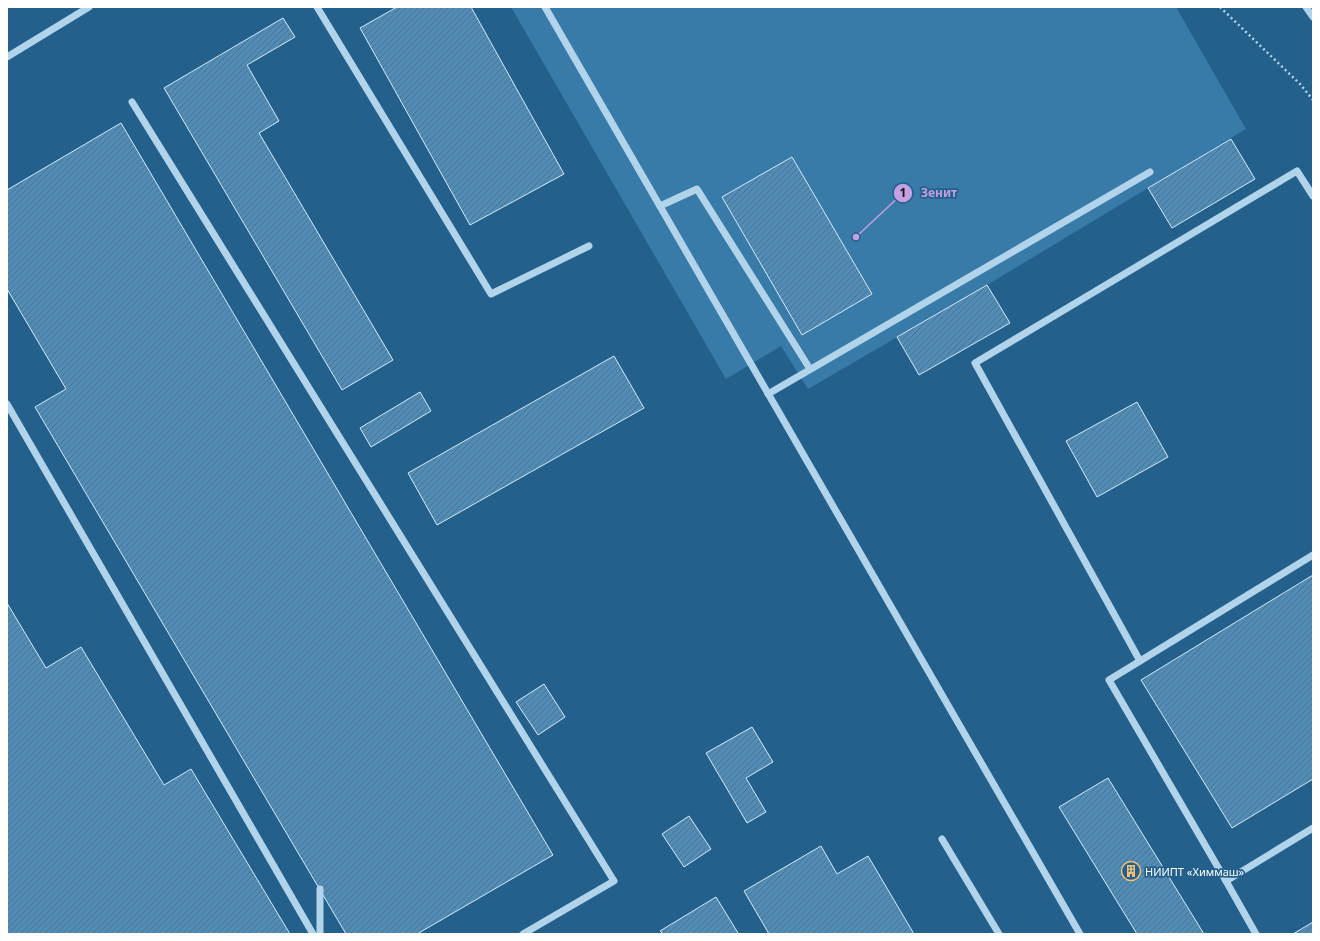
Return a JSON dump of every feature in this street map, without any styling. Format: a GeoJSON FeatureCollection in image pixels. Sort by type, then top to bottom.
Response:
{"type":"FeatureCollection","features":[{"type":"Feature","properties":{"kind":"street"},"geometry":{"type":"LineString","coordinates":[[7,57],[89,7]]}},
{"type":"Feature","properties":{"kind":"street"},"geometry":{"type":"LineString","coordinates":[[317,7],[491,294],[589,246]]}},
{"type":"Feature","properties":{"kind":"street"},"geometry":{"type":"LineString","coordinates":[[545,7],[1080,934]]}},
{"type":"Feature","properties":{"kind":"street"},"geometry":{"type":"LineString","coordinates":[[1306,7],[1313,17]]}},
{"type":"Feature","properties":{"kind":"street"},"geometry":{"type":"LineString","coordinates":[[132,102],[614,881],[523,934]]}},
{"type":"Feature","properties":{"kind":"street"},"geometry":{"type":"LineString","coordinates":[[1140,661],[975,363],[1297,171],[1313,196]]}},
{"type":"Feature","properties":{"kind":"street"},"geometry":{"type":"LineString","coordinates":[[768,394],[1150,172]]}},
{"type":"Feature","properties":{"kind":"street"},"geometry":{"type":"LineString","coordinates":[[660,206],[697,189],[810,369]]}},
{"type":"Feature","properties":{"kind":"street"},"geometry":{"type":"LineString","coordinates":[[7,404],[313,934]]}},
{"type":"Feature","properties":{"kind":"street"},"geometry":{"type":"LineString","coordinates":[[1256,934],[1108,680],[1313,555]]}},
{"type":"Feature","properties":{"kind":"street"},"geometry":{"type":"LineString","coordinates":[[1226,881],[1313,828]]}},
{"type":"Feature","properties":{"kind":"street"},"geometry":{"type":"LineString","coordinates":[[942,839],[999,934]]}},
{"type":"Feature","properties":{"kind":"street"},"geometry":{"type":"LineString","coordinates":[[320,889],[320,934]]}},
{"type":"Feature","properties":{"kind":"path"},"geometry":{"type":"LineString","coordinates":[[1220,7],[1300,84],[1313,100]]}},
{"type":"Feature","properties":{"kind":"shaded area"},"geometry":{"type":"Polygon","coordinates":[[[511,7],[1176,7],[1246,129],[987,285],[808,389],[781,346],[726,379],[511,7]]]}},
{"type":"Feature","properties":{"kind":"building"},"geometry":{"type":"Polygon","coordinates":[[[397,7],[471,7],[564,174],[470,225],[360,28],[397,7]]]}},
{"type":"Feature","properties":{"kind":"building"},"geometry":{"type":"Polygon","coordinates":[[[283,18],[295,37],[247,65],[279,121],[259,133],[393,360],[342,390],[164,88],[283,18]]]}},
{"type":"Feature","properties":{"kind":"building"},"geometry":{"type":"Polygon","coordinates":[[[121,123],[553,855],[417,934],[346,934],[35,407],[66,389],[7,289],[7,190],[121,123]]]}},
{"type":"Feature","properties":{"kind":"building"},"geometry":{"type":"Polygon","coordinates":[[[1231,139],[1255,179],[1172,228],[1148,188],[1231,139]]]}},
{"type":"Feature","properties":{"kind":"building"},"geometry":{"type":"Polygon","coordinates":[[[792,157],[872,294],[802,335],[722,197],[792,157]]]}},
{"type":"Feature","properties":{"kind":"building"},"geometry":{"type":"Polygon","coordinates":[[[987,285],[1010,323],[919,375],[897,337],[987,285]]]}},
{"type":"Feature","properties":{"kind":"building"},"geometry":{"type":"Polygon","coordinates":[[[614,356],[644,408],[437,525],[408,473],[614,356]]]}},
{"type":"Feature","properties":{"kind":"building"},"geometry":{"type":"Polygon","coordinates":[[[420,392],[431,411],[371,447],[360,428],[420,392]]]}},
{"type":"Feature","properties":{"kind":"building"},"geometry":{"type":"Polygon","coordinates":[[[1137,402],[1168,457],[1097,497],[1066,441],[1137,402]]]}},
{"type":"Feature","properties":{"kind":"building"},"geometry":{"type":"Polygon","coordinates":[[[1313,575],[1313,779],[1232,828],[1141,680],[1313,575]]]}},
{"type":"Feature","properties":{"kind":"building"},"geometry":{"type":"Polygon","coordinates":[[[7,603],[46,668],[81,647],[164,785],[191,769],[290,934],[7,934],[7,603]]]}},
{"type":"Feature","properties":{"kind":"building"},"geometry":{"type":"Polygon","coordinates":[[[544,684],[565,717],[538,735],[516,702],[544,684]]]}},
{"type":"Feature","properties":{"kind":"building"},"geometry":{"type":"Polygon","coordinates":[[[752,727],[773,762],[746,778],[766,812],[747,823],[706,753],[752,727]]]}},
{"type":"Feature","properties":{"kind":"building","name":"НИИПТ «Химмаш»"},"geometry":{"type":"Polygon","coordinates":[[[1108,778],[1204,934],[1137,934],[1059,807],[1108,778]]]}},
{"type":"Feature","properties":{"kind":"building"},"geometry":{"type":"Polygon","coordinates":[[[689,816],[711,849],[684,867],[662,834],[689,816]]]}},
{"type":"Feature","properties":{"kind":"building"},"geometry":{"type":"Polygon","coordinates":[[[821,846],[837,874],[868,856],[914,934],[769,934],[744,891],[821,846]]]}},
{"type":"Feature","properties":{"kind":"building"},"geometry":{"type":"Polygon","coordinates":[[[716,897],[738,933],[663,934],[660,931],[716,897]]]}},
{"type":"Feature","properties":{"kind":"building"},"geometry":{"type":"Polygon","coordinates":[[[1313,922],[1313,934],[1293,934],[1313,922]]]}},
{"type":"Feature","properties":{"kind":"place","name":"Зенит"},"geometry":{"type":"Point","coordinates":[856,237]}},
{"type":"Feature","properties":{"kind":"place","name":"НИИПТ «Химмаш»"},"geometry":{"type":"Point","coordinates":[1131,871]}}]}
